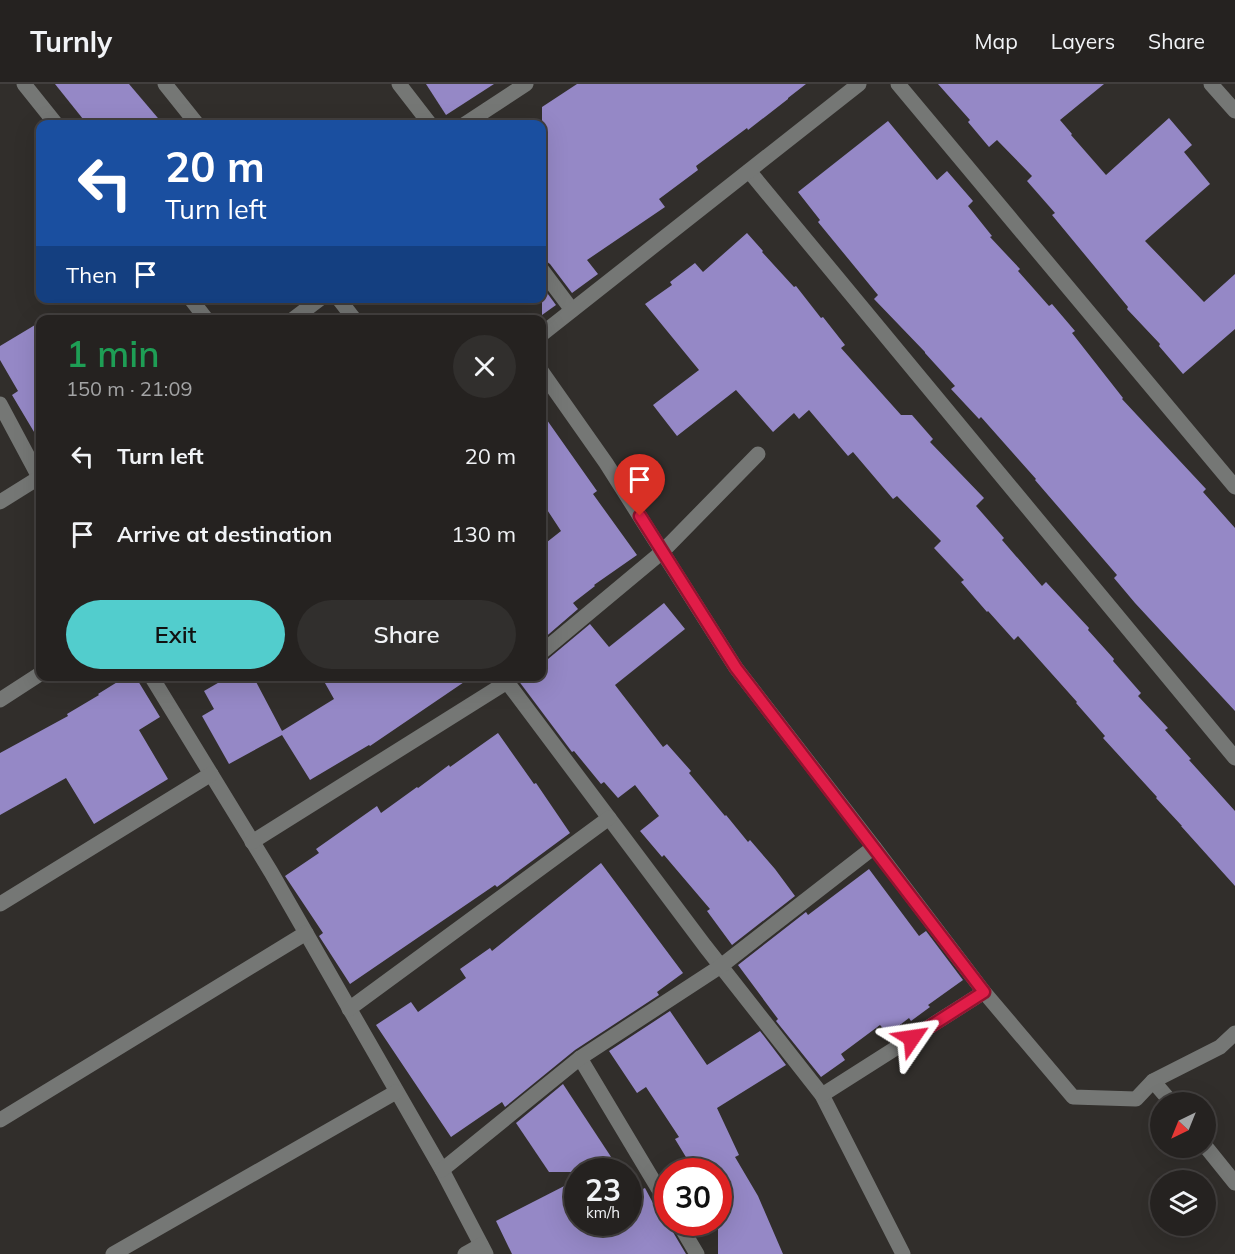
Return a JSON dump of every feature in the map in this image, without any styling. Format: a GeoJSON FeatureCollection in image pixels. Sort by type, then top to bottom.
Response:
{"type":"FeatureCollection","features":[{"type":"Feature","properties":{"kind":"street"},"geometry":{"type":"LineString","coordinates":[[24,84],[53,120]]}},
{"type":"Feature","properties":{"kind":"street"},"geometry":{"type":"LineString","coordinates":[[165,84],[194,120]]}},
{"type":"Feature","properties":{"kind":"street"},"geometry":{"type":"LineString","coordinates":[[399,84],[427,120]]}},
{"type":"Feature","properties":{"kind":"street"},"geometry":{"type":"LineString","coordinates":[[471,120],[526,84]]}},
{"type":"Feature","properties":{"kind":"street"},"geometry":{"type":"LineString","coordinates":[[546,331],[859,84]]}},
{"type":"Feature","properties":{"kind":"street"},"geometry":{"type":"LineString","coordinates":[[898,84],[1235,487]]}},
{"type":"Feature","properties":{"kind":"street"},"geometry":{"type":"LineString","coordinates":[[1211,84],[1235,111]]}},
{"type":"Feature","properties":{"kind":"street"},"geometry":{"type":"LineString","coordinates":[[749,171],[1235,758]]}},
{"type":"Feature","properties":{"kind":"street"},"geometry":{"type":"LineString","coordinates":[[546,275],[572,310]]}},
{"type":"Feature","properties":{"kind":"street"},"geometry":{"type":"LineString","coordinates":[[194,303],[203,315]]}},
{"type":"Feature","properties":{"kind":"street"},"geometry":{"type":"LineString","coordinates":[[299,315],[314,303]]}},
{"type":"Feature","properties":{"kind":"street"},"geometry":{"type":"LineString","coordinates":[[342,303],[351,315]]}},
{"type":"Feature","properties":{"kind":"street"},"geometry":{"type":"LineString","coordinates":[[546,378],[606,463],[736,668],[984,992],[1073,1097],[1136,1099],[1153,1081],[1220,1047],[1235,1033]]}},
{"type":"Feature","properties":{"kind":"street"},"geometry":{"type":"LineString","coordinates":[[0,404],[36,471]]}},
{"type":"Feature","properties":{"kind":"street"},"geometry":{"type":"LineString","coordinates":[[546,649],[662,552],[759,454]]}},
{"type":"Feature","properties":{"kind":"street"},"geometry":{"type":"LineString","coordinates":[[0,502],[36,480]]}},
{"type":"Feature","properties":{"kind":"street"},"geometry":{"type":"LineString","coordinates":[[0,700],[36,677]]}},
{"type":"Feature","properties":{"kind":"street"},"geometry":{"type":"LineString","coordinates":[[154,681],[306,933],[442,1170],[483,1249],[465,1254]]}},
{"type":"Feature","properties":{"kind":"street"},"geometry":{"type":"LineString","coordinates":[[252,842],[507,681]]}},
{"type":"Feature","properties":{"kind":"street"},"geometry":{"type":"LineString","coordinates":[[511,681],[609,818],[822,1095],[903,1254]]}},
{"type":"Feature","properties":{"kind":"street"},"geometry":{"type":"LineString","coordinates":[[0,904],[211,774]]}},
{"type":"Feature","properties":{"kind":"street"},"geometry":{"type":"LineString","coordinates":[[349,1009],[609,818]]}},
{"type":"Feature","properties":{"kind":"street"},"geometry":{"type":"LineString","coordinates":[[442,1170],[580,1058],[721,966],[874,847]]}},
{"type":"Feature","properties":{"kind":"street"},"geometry":{"type":"LineString","coordinates":[[0,1120],[306,933]]}},
{"type":"Feature","properties":{"kind":"street"},"geometry":{"type":"LineString","coordinates":[[822,1095],[984,992]]}},
{"type":"Feature","properties":{"kind":"street"},"geometry":{"type":"LineString","coordinates":[[580,1058],[654,1182]]}},
{"type":"Feature","properties":{"kind":"street"},"geometry":{"type":"LineString","coordinates":[[1153,1081],[1162,1092]]}},
{"type":"Feature","properties":{"kind":"street"},"geometry":{"type":"LineString","coordinates":[[112,1254],[396,1092]]}},
{"type":"Feature","properties":{"kind":"street"},"geometry":{"type":"LineString","coordinates":[[1215,1158],[1235,1183]]}},
{"type":"Feature","properties":{"kind":"street"},"geometry":{"type":"LineString","coordinates":[[686,1236],[697,1254]]}},
{"type":"Feature","properties":{"kind":"building"},"geometry":{"type":"Polygon","coordinates":[[[55,84],[129,84],[160,120],[84,120],[55,84]]]}},
{"type":"Feature","properties":{"kind":"building"},"geometry":{"type":"Polygon","coordinates":[[[426,84],[494,84],[446,115],[426,84]]]}},
{"type":"Feature","properties":{"kind":"building"},"geometry":{"type":"Polygon","coordinates":[[[577,84],[806,84],[748,130],[747,128],[696,166],[698,170],[659,199],[665,207],[587,260],[598,274],[572,293],[546,261],[546,120],[542,120],[542,107],[577,84]]]}},
{"type":"Feature","properties":{"kind":"building"},"geometry":{"type":"Polygon","coordinates":[[[938,84],[1104,84],[1060,120],[1106,175],[1169,118],[1192,145],[1184,152],[1210,184],[1145,241],[1204,302],[1235,274],[1235,329],[1183,374],[1159,346],[1160,344],[1127,309],[1128,307],[1052,215],[1055,213],[1027,181],[1032,176],[997,140],[989,147],[968,122],[970,120],[938,84]]]}},
{"type":"Feature","properties":{"kind":"building"},"geometry":{"type":"Polygon","coordinates":[[[888,121],[937,180],[947,171],[973,201],[968,206],[992,236],[990,237],[1020,269],[1018,271],[1049,306],[1052,304],[1075,331],[1072,333],[1122,399],[1206,489],[1203,492],[1235,528],[1235,711],[1135,603],[1114,578],[1117,575],[1036,479],[981,417],[979,419],[951,389],[955,386],[874,299],[878,295],[818,222],[820,220],[798,192],[888,121]]]}},
{"type":"Feature","properties":{"kind":"building"},"geometry":{"type":"Polygon","coordinates":[[[747,233],[794,287],[796,286],[821,318],[823,317],[845,345],[841,348],[901,415],[912,415],[933,439],[930,442],[984,498],[976,506],[1004,538],[1002,540],[1042,586],[1046,582],[1089,628],[1088,630],[1141,693],[1138,696],[1168,728],[1165,730],[1235,811],[1235,886],[1103,738],[1105,736],[1077,702],[1018,636],[1014,640],[961,582],[964,580],[934,548],[941,541],[897,496],[893,499],[853,452],[848,456],[809,410],[799,419],[794,413],[773,432],[736,390],[677,436],[653,405],[699,370],[645,304],[672,285],[670,282],[695,263],[703,272],[747,233]]]}},
{"type":"Feature","properties":{"kind":"building"},"geometry":{"type":"Polygon","coordinates":[[[546,291],[556,305],[542,315],[542,303],[546,303],[546,291]]]}},
{"type":"Feature","properties":{"kind":"building"},"geometry":{"type":"Polygon","coordinates":[[[36,324],[36,435],[12,395],[18,391],[0,360],[0,346],[36,324]]]}},
{"type":"Feature","properties":{"kind":"building"},"geometry":{"type":"Polygon","coordinates":[[[546,419],[597,491],[593,494],[637,555],[573,603],[578,609],[546,637],[546,543],[561,531],[546,508],[546,419]]]}},
{"type":"Feature","properties":{"kind":"building"},"geometry":{"type":"Polygon","coordinates":[[[664,603],[685,629],[615,685],[663,747],[667,744],[691,771],[689,773],[748,842],[750,840],[775,869],[795,896],[732,945],[707,911],[710,909],[664,855],[662,857],[640,831],[659,816],[635,785],[618,798],[604,782],[601,784],[574,751],[572,752],[519,681],[546,681],[546,660],[590,624],[609,647],[664,603]]]}},
{"type":"Feature","properties":{"kind":"building"},"geometry":{"type":"Polygon","coordinates":[[[119,681],[138,681],[160,717],[139,730],[168,779],[94,824],[66,778],[0,815],[0,753],[68,716],[67,714],[119,681]]]}},
{"type":"Feature","properties":{"kind":"building"},"geometry":{"type":"Polygon","coordinates":[[[221,681],[256,681],[282,731],[334,699],[324,681],[466,681],[370,746],[310,780],[282,735],[229,764],[202,716],[214,709],[204,691],[221,681]]]}},
{"type":"Feature","properties":{"kind":"building"},"geometry":{"type":"Polygon","coordinates":[[[498,733],[570,833],[497,887],[495,885],[350,984],[319,936],[323,933],[285,876],[319,853],[316,849],[377,806],[381,813],[498,733]]]}},
{"type":"Feature","properties":{"kind":"building"},"geometry":{"type":"Polygon","coordinates":[[[601,863],[683,973],[657,992],[659,995],[575,1050],[505,1107],[502,1102],[451,1137],[376,1025],[411,1002],[418,1012],[466,978],[460,969],[490,948],[492,951],[601,863]]]}},
{"type":"Feature","properties":{"kind":"building"},"geometry":{"type":"Polygon","coordinates":[[[869,869],[919,936],[926,931],[963,980],[928,1005],[930,1007],[911,1021],[909,1018],[888,1034],[880,1025],[841,1054],[845,1060],[821,1077],[776,1021],[778,1019],[738,965],[806,912],[808,915],[869,869]]]}},
{"type":"Feature","properties":{"kind":"building"},"geometry":{"type":"Polygon","coordinates":[[[670,1011],[707,1065],[760,1031],[786,1065],[717,1108],[739,1155],[735,1157],[758,1196],[783,1254],[718,1254],[718,1236],[732,1236],[732,1158],[687,1158],[675,1139],[679,1137],[646,1087],[637,1093],[609,1051],[670,1011]]]}},
{"type":"Feature","properties":{"kind":"building"},"geometry":{"type":"Polygon","coordinates":[[[563,1084],[612,1158],[564,1158],[564,1172],[549,1172],[516,1123],[563,1084]]]}},
{"type":"Feature","properties":{"kind":"building"},"geometry":{"type":"Polygon","coordinates":[[[564,1186],[564,1236],[642,1236],[642,1189],[645,1188],[654,1205],[654,1236],[675,1236],[686,1254],[512,1254],[496,1221],[564,1186]]]}},
{"type":"Feature","properties":{"kind":"route"},"geometry":{"type":"LineString","coordinates":[[640,516],[736,668],[984,992],[912,1038]]}}]}
